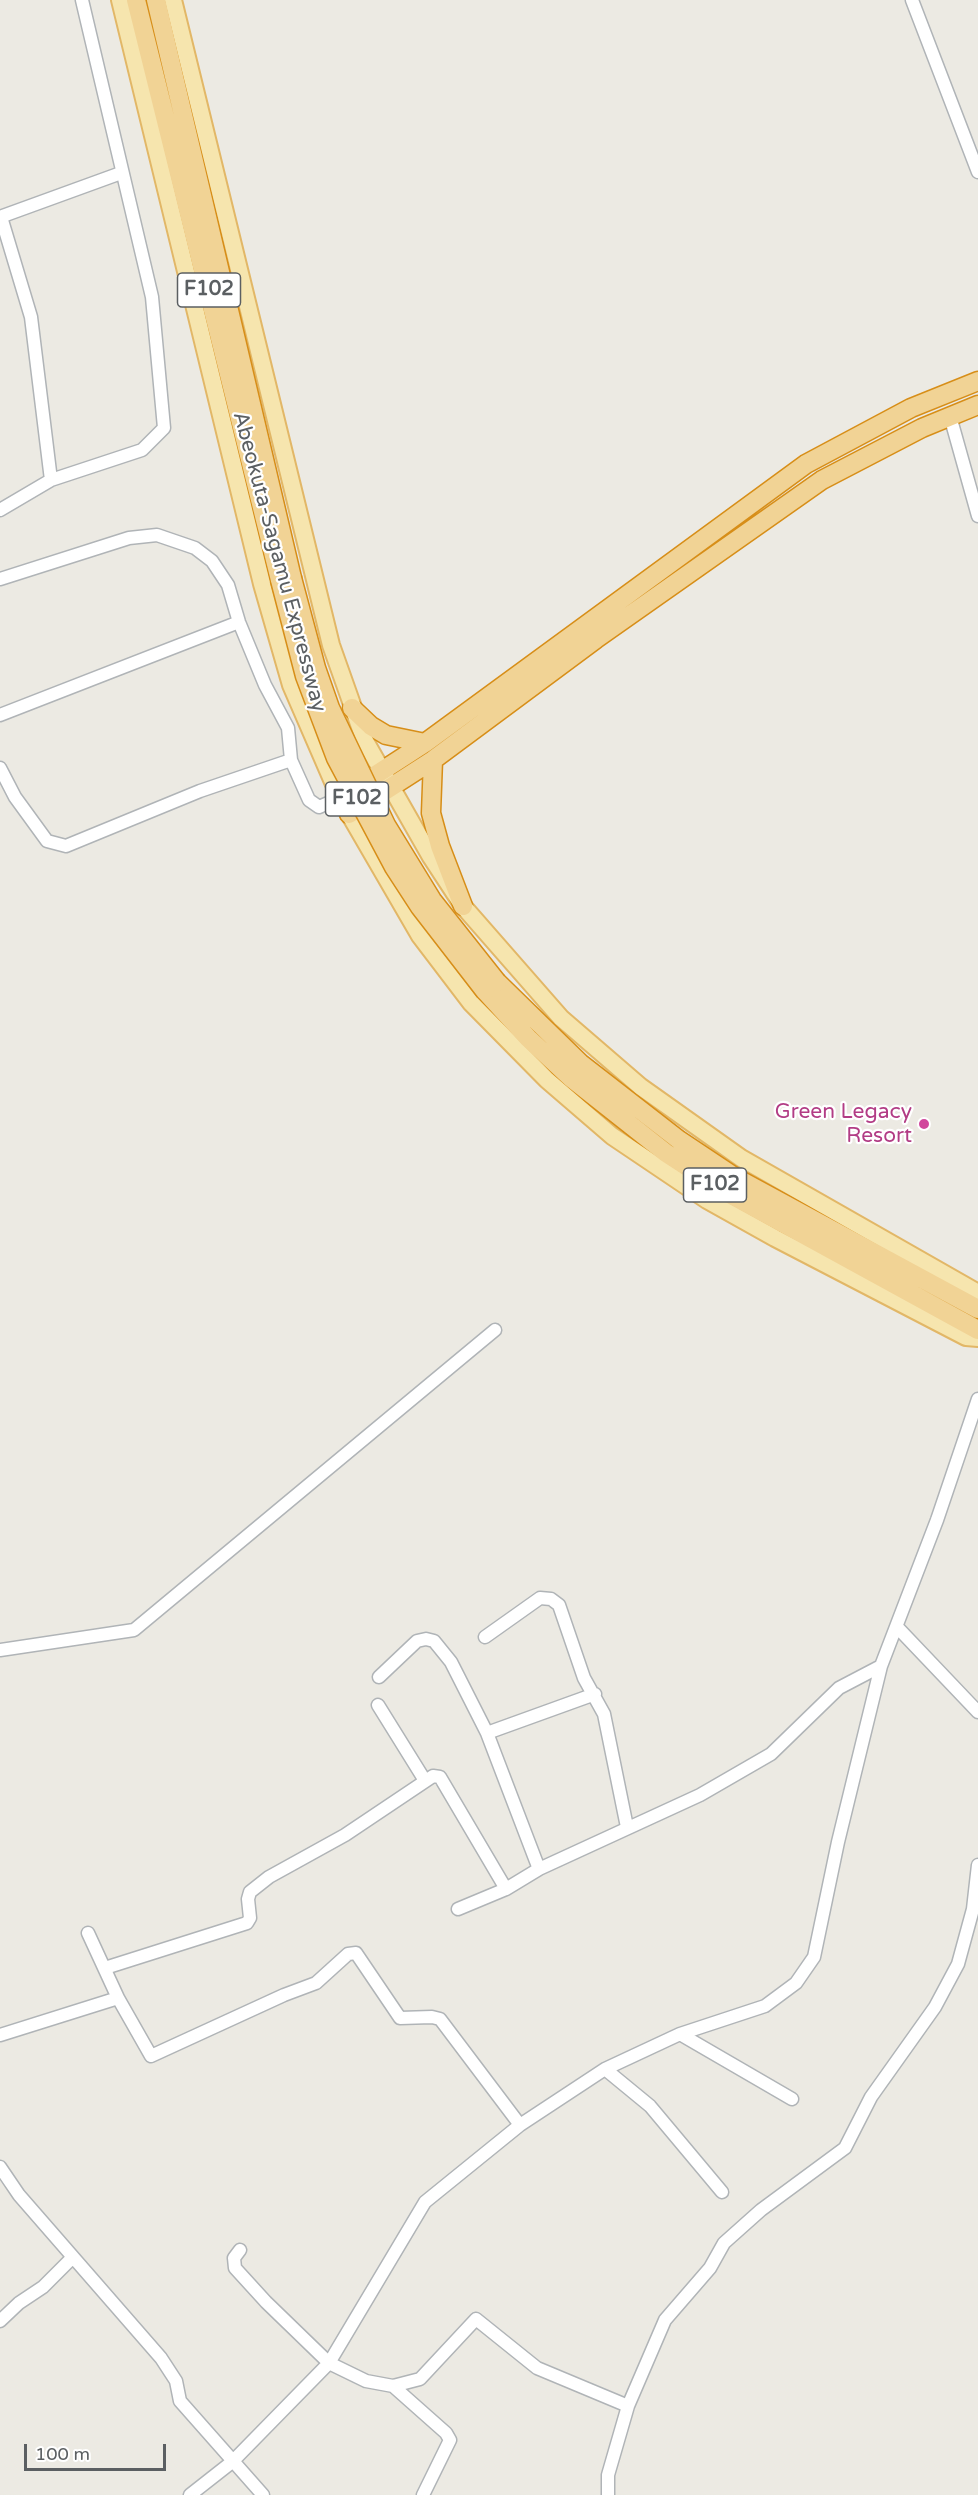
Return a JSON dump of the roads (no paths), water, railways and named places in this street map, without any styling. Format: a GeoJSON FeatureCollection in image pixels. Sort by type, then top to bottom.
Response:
{"type":"FeatureCollection","features":[{"type":"Feature","properties":{"kind":"highway","name":"Abeokuta-Sagamu Expressway"},"geometry":{"type":"LineString","coordinates":[[136,0],[180,137]]}},
{"type":"Feature","properties":{"kind":"highway","name":"Abeokuta-Sagamu Expressway"},"geometry":{"type":"LineString","coordinates":[[156,0],[180,137],[286,579],[330,708],[376,807],[432,900],[528,1038],[571,1078],[666,1153],[726,1192],[978,1330]]}},
{"type":"Feature","properties":{"kind":"highway"},"geometry":{"type":"LineString","coordinates":[[340,798],[425,743],[442,728],[806,464],[911,408],[978,381]]}},
{"type":"Feature","properties":{"kind":"highway"},"geometry":{"type":"LineString","coordinates":[[349,814],[433,760],[596,639],[822,480],[922,429],[978,405]]}},
{"type":"Feature","properties":{"kind":"highway"},"geometry":{"type":"LineString","coordinates":[[911,408],[922,429]]}},
{"type":"Feature","properties":{"kind":"highway"},"geometry":{"type":"LineString","coordinates":[[352,708],[371,726],[386,735],[425,743]]}},
{"type":"Feature","properties":{"kind":"highway"},"geometry":{"type":"LineString","coordinates":[[433,760],[431,813],[440,846],[464,906]]}},
{"type":"Feature","properties":{"kind":"highway","name":"Abeokuta-Sagamu Expressway"},"geometry":{"type":"LineString","coordinates":[[491,986],[580,1063],[679,1140],[736,1178],[978,1309]]}},
{"type":"Feature","properties":{"kind":"main road"},"geometry":{"type":"LineString","coordinates":[[120,0],[180,137],[331,645],[352,708],[381,772],[430,857],[464,906],[561,1018],[641,1087],[741,1158],[978,1293]]}},
{"type":"Feature","properties":{"kind":"main road"},"geometry":{"type":"LineString","coordinates":[[173,0],[180,137],[268,606],[291,685],[340,798],[420,936],[471,1003],[547,1080],[612,1136],[707,1200],[775,1238],[966,1337],[978,1338]]}},
{"type":"Feature","properties":{"kind":"street"},"geometry":{"type":"LineString","coordinates":[[0,510],[51,480],[142,450],[164,428],[152,297],[82,0]]}},
{"type":"Feature","properties":{"kind":"street"},"geometry":{"type":"LineString","coordinates":[[912,0],[978,172]]}},
{"type":"Feature","properties":{"kind":"street"},"geometry":{"type":"LineString","coordinates":[[51,480],[31,317],[1,217],[16,208],[121,173]]}},
{"type":"Feature","properties":{"kind":"street"},"geometry":{"type":"LineString","coordinates":[[950,416],[978,516]]}},
{"type":"Feature","properties":{"kind":"street"},"geometry":{"type":"LineString","coordinates":[[0,579],[129,538],[157,535],[176,539],[195,548],[212,561],[228,585],[239,622],[265,685],[288,728],[291,760],[309,800],[320,807],[340,798]]}},
{"type":"Feature","properties":{"kind":"street"},"geometry":{"type":"LineString","coordinates":[[0,716],[239,622]]}},
{"type":"Feature","properties":{"kind":"street"},"geometry":{"type":"LineString","coordinates":[[0,768],[15,797],[47,841],[66,846],[200,791],[291,760]]}},
{"type":"Feature","properties":{"kind":"street"},"geometry":{"type":"LineString","coordinates":[[0,1650],[134,1630],[495,1330]]}},
{"type":"Feature","properties":{"kind":"street"},"geometry":{"type":"LineString","coordinates":[[190,2495],[232,2462],[329,2363],[425,2202],[520,2125],[605,2069],[680,2034],[765,2006],[796,1983],[814,1957],[838,1842],[881,1666],[938,1520],[978,1398]]}},
{"type":"Feature","properties":{"kind":"street"},"geometry":{"type":"LineString","coordinates":[[485,1637],[540,1598],[551,1599],[559,1605],[584,1678],[595,1694],[604,1714],[627,1827]]}},
{"type":"Feature","properties":{"kind":"street"},"geometry":{"type":"LineString","coordinates":[[897,1627],[978,1712]]}},
{"type":"Feature","properties":{"kind":"street"},"geometry":{"type":"LineString","coordinates":[[379,1677],[417,1641],[434,1641],[451,1662],[487,1733],[539,1869]]}},
{"type":"Feature","properties":{"kind":"street"},"geometry":{"type":"LineString","coordinates":[[458,1909],[506,1889],[539,1869],[627,1827],[700,1796],[771,1754],[839,1688],[881,1666]]}},
{"type":"Feature","properties":{"kind":"street"},"geometry":{"type":"LineString","coordinates":[[487,1733],[595,1694]]}},
{"type":"Feature","properties":{"kind":"street"},"geometry":{"type":"LineString","coordinates":[[378,1705],[424,1779]]}},
{"type":"Feature","properties":{"kind":"street"},"geometry":{"type":"LineString","coordinates":[[105,1968],[247,1923],[250,1918],[248,1899],[250,1892],[269,1877],[345,1835],[424,1779],[433,1776],[440,1777],[506,1889]]}},
{"type":"Feature","properties":{"kind":"street"},"geometry":{"type":"LineString","coordinates":[[608,2495],[608,2475],[628,2406],[665,2320],[710,2268],[724,2243],[761,2210],[845,2148],[872,2097],[935,2007],[958,1964],[973,1909],[978,1865]]}},
{"type":"Feature","properties":{"kind":"street"},"geometry":{"type":"LineString","coordinates":[[88,1933],[118,1998],[151,2056],[284,1995],[316,1983],[348,1954],[356,1953],[400,2018],[440,2019],[520,2125]]}},
{"type":"Feature","properties":{"kind":"street"},"geometry":{"type":"LineString","coordinates":[[0,2035],[118,1998]]}},
{"type":"Feature","properties":{"kind":"street"},"geometry":{"type":"LineString","coordinates":[[680,2034],[792,2099]]}},
{"type":"Feature","properties":{"kind":"street"},"geometry":{"type":"LineString","coordinates":[[605,2069],[650,2106],[722,2192]]}},
{"type":"Feature","properties":{"kind":"street"},"geometry":{"type":"LineString","coordinates":[[0,2167],[19,2195],[161,2358],[176,2381],[180,2400],[263,2495]]}},
{"type":"Feature","properties":{"kind":"street"},"geometry":{"type":"LineString","coordinates":[[240,2250],[234,2258],[235,2268],[329,2363],[366,2381],[393,2386],[420,2379],[476,2319],[537,2368],[628,2406]]}},
{"type":"Feature","properties":{"kind":"street"},"geometry":{"type":"LineString","coordinates":[[0,2321],[19,2303],[43,2288],[73,2257]]}},
{"type":"Feature","properties":{"kind":"street"},"geometry":{"type":"LineString","coordinates":[[393,2386],[446,2433],[450,2440],[423,2495]]}},
{"type":"Feature","properties":{"kind":"place","name":"Green Legacy Resort"},"geometry":{"type":"Point","coordinates":[924,1124]}}]}
